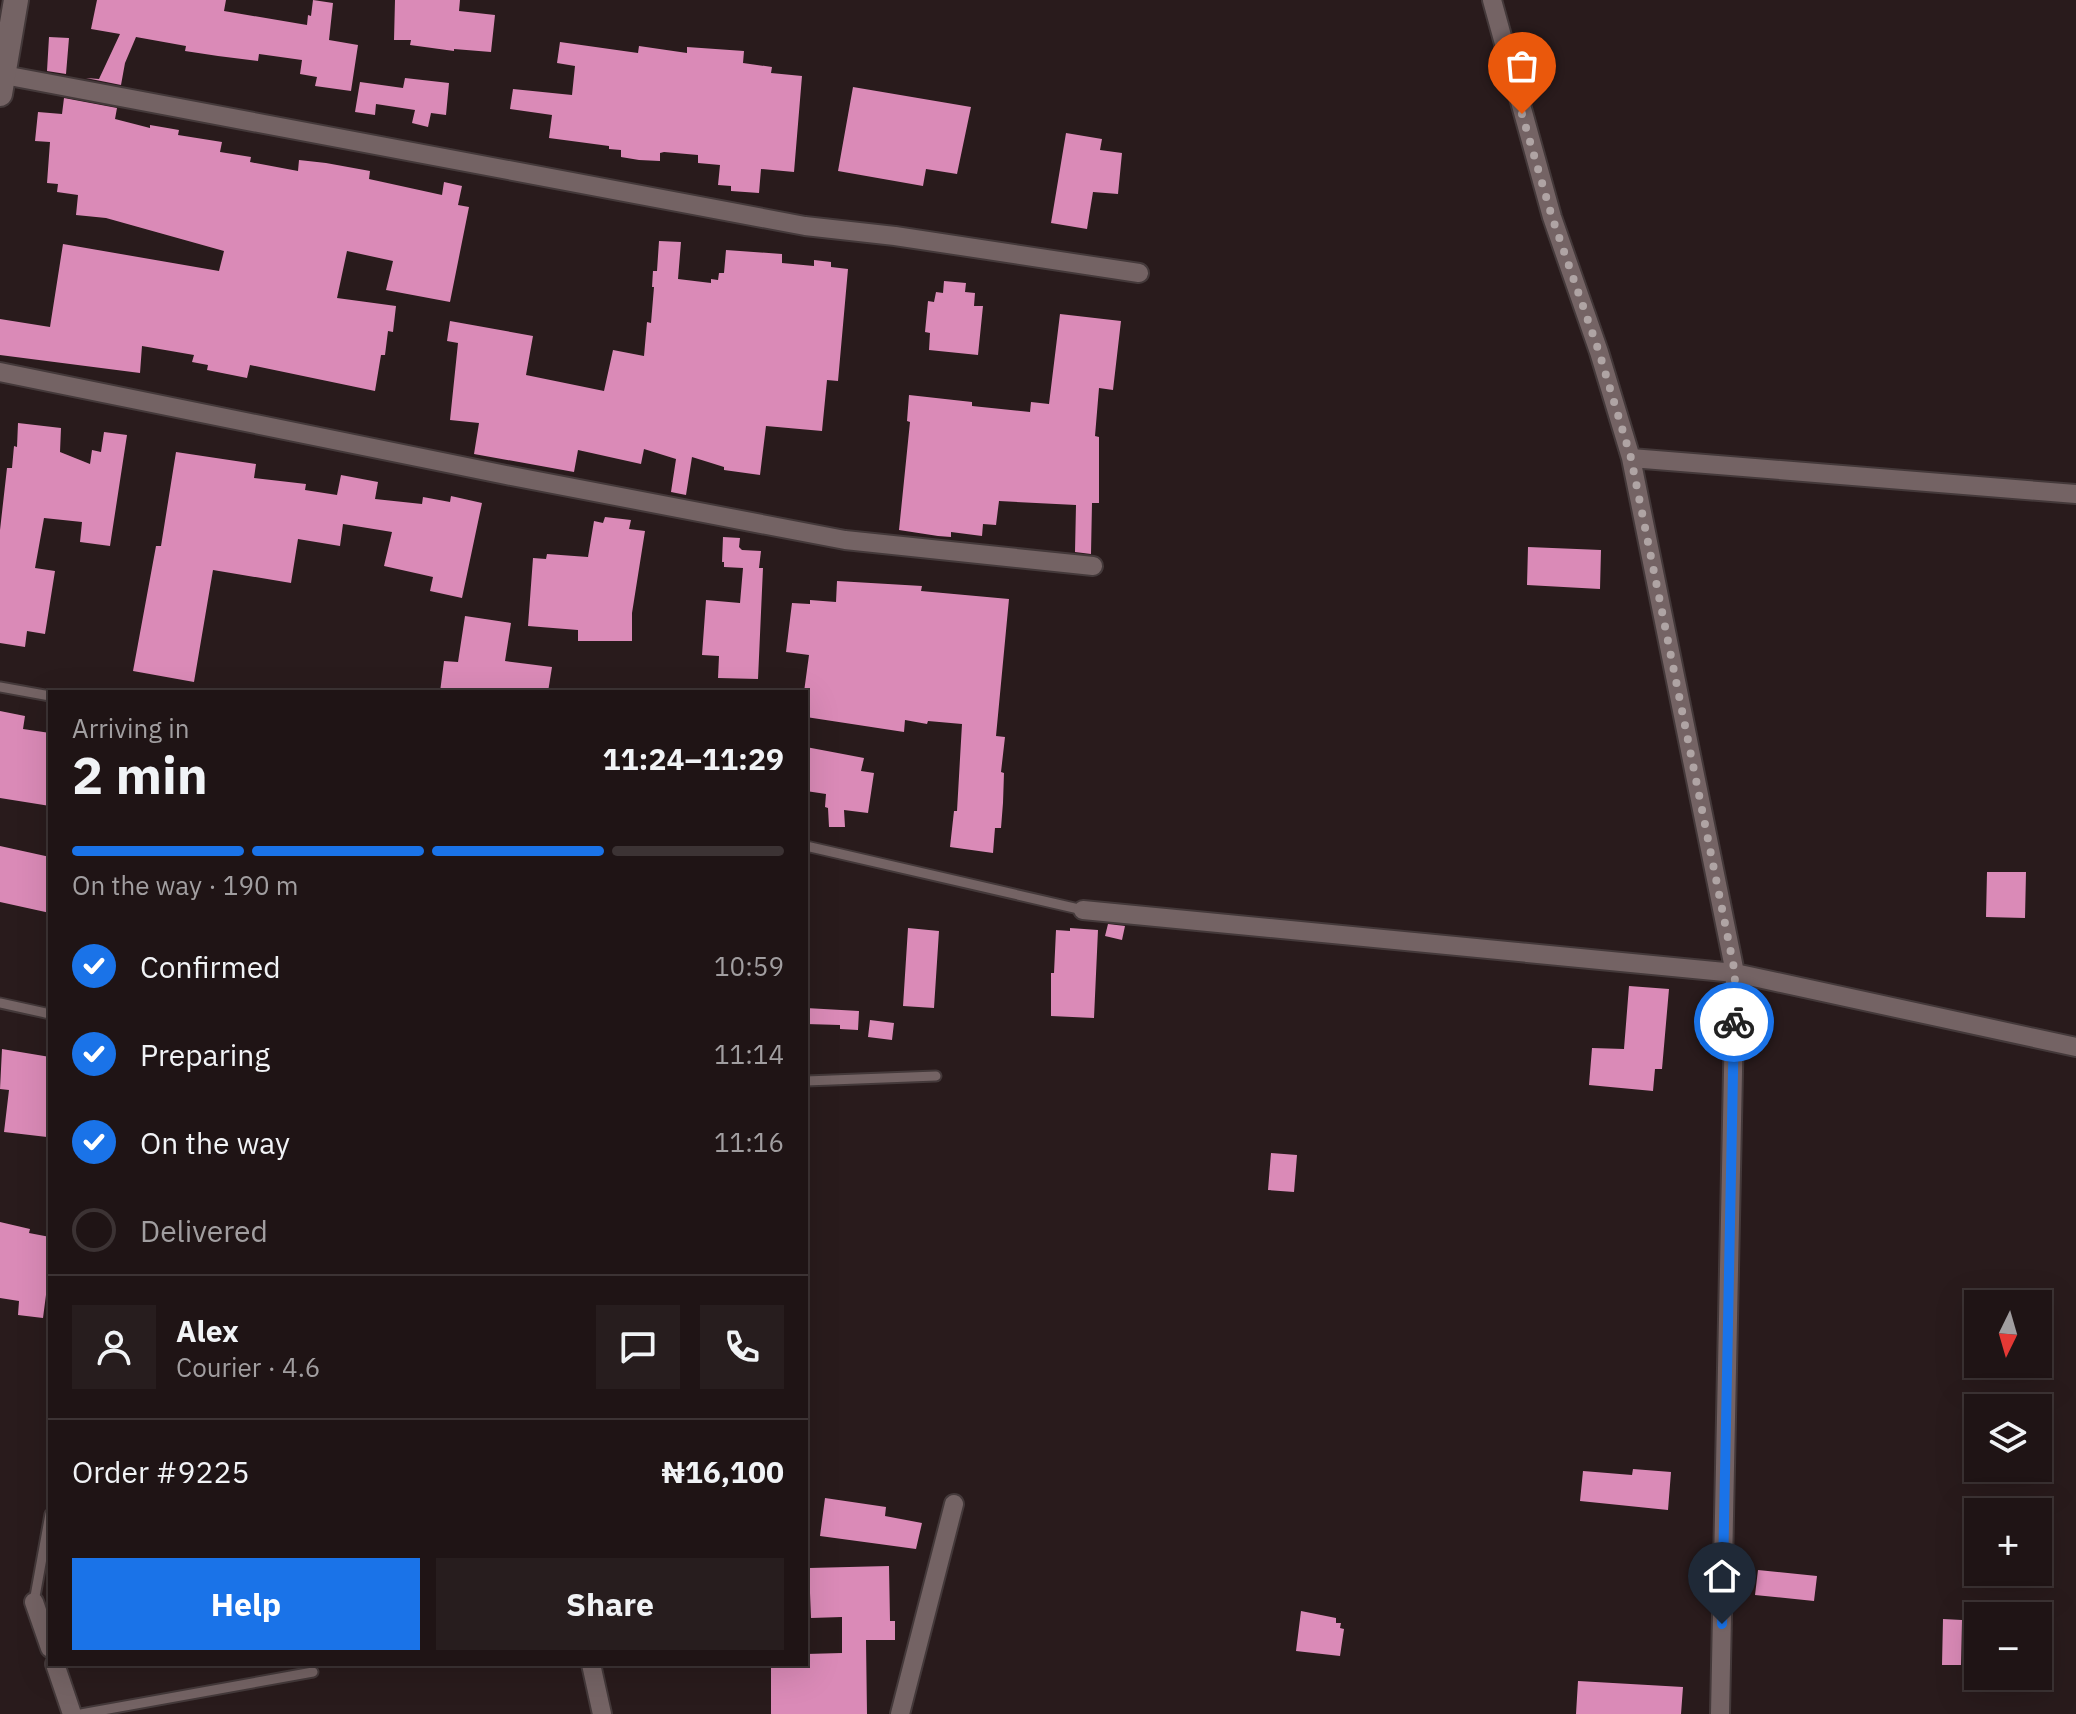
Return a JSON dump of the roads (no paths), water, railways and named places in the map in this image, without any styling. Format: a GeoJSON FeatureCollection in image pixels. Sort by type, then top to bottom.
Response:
{"type":"FeatureCollection","features":[{"type":"Feature","properties":{"kind":"main road"},"geometry":{"type":"LineString","coordinates":[[2,84],[16,0]]}},
{"type":"Feature","properties":{"kind":"street"},"geometry":{"type":"LineString","coordinates":[[1492,0],[1552,217],[1599,352],[1631,458],[1735,973],[1720,1714]]}},
{"type":"Feature","properties":{"kind":"street"},"geometry":{"type":"LineString","coordinates":[[2,84],[805,226],[895,236],[1139,273]]}},
{"type":"Feature","properties":{"kind":"street"},"geometry":{"type":"LineString","coordinates":[[0,372],[845,540],[1093,566]]}},
{"type":"Feature","properties":{"kind":"street"},"geometry":{"type":"LineString","coordinates":[[1631,458],[2076,494]]}},
{"type":"Feature","properties":{"kind":"street"},"geometry":{"type":"LineString","coordinates":[[1083,910],[1735,973],[2076,1047]]}},
{"type":"Feature","properties":{"kind":"street"},"geometry":{"type":"LineString","coordinates":[[900,1714],[954,1504]]}},
{"type":"Feature","properties":{"kind":"street"},"geometry":{"type":"LineString","coordinates":[[34,1602],[48,1642]]}},
{"type":"Feature","properties":{"kind":"street"},"geometry":{"type":"LineString","coordinates":[[56,1666],[72,1714]]}},
{"type":"Feature","properties":{"kind":"street"},"geometry":{"type":"LineString","coordinates":[[591,1666],[602,1714]]}},
{"type":"Feature","properties":{"kind":"lane"},"geometry":{"type":"LineString","coordinates":[[0,687],[48,696]]}},
{"type":"Feature","properties":{"kind":"lane"},"geometry":{"type":"LineString","coordinates":[[808,846],[1083,910]]}},
{"type":"Feature","properties":{"kind":"lane"},"geometry":{"type":"LineString","coordinates":[[0,1003],[48,1014]]}},
{"type":"Feature","properties":{"kind":"lane"},"geometry":{"type":"LineString","coordinates":[[808,1081],[936,1076]]}},
{"type":"Feature","properties":{"kind":"lane"},"geometry":{"type":"LineString","coordinates":[[34,1602],[48,1525]]}},
{"type":"Feature","properties":{"kind":"lane"},"geometry":{"type":"LineString","coordinates":[[81,1714],[313,1672]]}}]}
